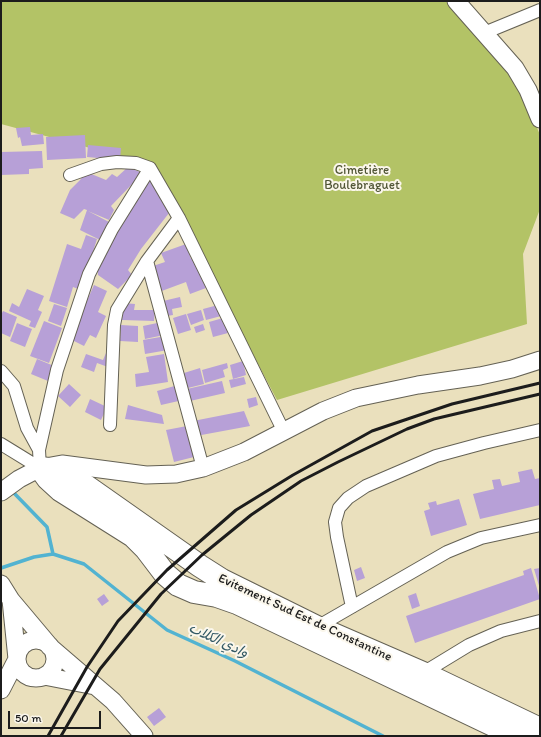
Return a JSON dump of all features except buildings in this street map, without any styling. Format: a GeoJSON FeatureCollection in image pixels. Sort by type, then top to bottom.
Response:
{"type":"FeatureCollection","features":[{"type":"Feature","properties":{"kind":"highway","name":"Evitement Sud Est de Constantine"},"geometry":{"type":"LineString","coordinates":[[39,459],[57,470],[72,476],[222,580],[317,627],[423,673],[540,729]]}},
{"type":"Feature","properties":{"kind":"highway","name":"Evitement Sud Est de Constantine"},"geometry":{"type":"LineString","coordinates":[[39,459],[57,488],[108,519],[142,543],[164,574],[178,585],[194,592],[217,596],[237,603],[516,736]]}},
{"type":"Feature","properties":{"kind":"street"},"geometry":{"type":"LineString","coordinates":[[456,1],[515,68],[528,90],[540,119]]}},
{"type":"Feature","properties":{"kind":"street"},"geometry":{"type":"LineString","coordinates":[[484,33],[540,10]]}},
{"type":"Feature","properties":{"kind":"street"},"geometry":{"type":"LineString","coordinates":[[70,175],[101,164],[116,162],[136,163],[150,168],[179,218],[284,432]]}},
{"type":"Feature","properties":{"kind":"street"},"geometry":{"type":"LineString","coordinates":[[1,492],[19,479],[39,459],[57,370],[92,269],[124,207],[150,168]]}},
{"type":"Feature","properties":{"kind":"street"},"geometry":{"type":"LineString","coordinates":[[110,425],[115,317],[120,303],[147,261],[179,218]]}},
{"type":"Feature","properties":{"kind":"street"},"geometry":{"type":"LineString","coordinates":[[147,261],[203,468]]}},
{"type":"Feature","properties":{"kind":"street"},"geometry":{"type":"LineString","coordinates":[[1,444],[52,465],[73,464],[146,475],[176,474],[203,468],[244,452],[323,411],[356,398],[410,386],[480,376],[512,369],[540,360]]}},
{"type":"Feature","properties":{"kind":"street"},"geometry":{"type":"LineString","coordinates":[[1,371],[14,386],[27,428],[39,459]]}},
{"type":"Feature","properties":{"kind":"street"},"geometry":{"type":"LineString","coordinates":[[352,607],[335,522],[339,508],[348,498],[366,486],[436,456],[484,442],[540,430]]}},
{"type":"Feature","properties":{"kind":"street"},"geometry":{"type":"LineString","coordinates":[[317,627],[448,552],[481,538],[540,525]]}},
{"type":"Feature","properties":{"kind":"street"},"geometry":{"type":"LineString","coordinates":[[1,584],[11,600],[53,651],[54,663],[52,669],[41,677],[1,694]]}},
{"type":"Feature","properties":{"kind":"street"},"geometry":{"type":"LineString","coordinates":[[11,600],[17,660],[22,672],[31,677],[41,677],[97,686]]}},
{"type":"Feature","properties":{"kind":"street"},"geometry":{"type":"LineString","coordinates":[[423,673],[469,645],[502,631],[540,621]]}},
{"type":"Feature","properties":{"kind":"street"},"geometry":{"type":"LineString","coordinates":[[1,690],[17,660],[18,653],[26,643],[39,640],[48,645],[97,686],[124,712],[144,736]]}},
{"type":"Feature","properties":{"kind":"green space","name":"Cimetière Boulebraguet"},"geometry":{"type":"Polygon","coordinates":[[[1,1],[447,1],[488,45],[523,93],[540,135],[540,209],[523,254],[527,324],[277,400],[153,165],[1,124],[1,1]]]}},
{"type":"Feature","properties":{"kind":"waterway","name":"وادي الكلاب"},"geometry":{"type":"LineString","coordinates":[[12,491],[47,527],[53,554]]}},
{"type":"Feature","properties":{"kind":"waterway","name":"وادي الكلاب"},"geometry":{"type":"LineString","coordinates":[[1,568],[34,557],[53,554],[84,564],[167,630],[235,661],[383,736]]}},
{"type":"Feature","properties":{"kind":"railway"},"geometry":{"type":"LineString","coordinates":[[48,736],[87,667],[118,621],[167,570],[236,510],[293,475],[372,431],[452,404],[540,383]]}},
{"type":"Feature","properties":{"kind":"railway"},"geometry":{"type":"LineString","coordinates":[[61,736],[100,669],[161,594],[202,555],[251,515],[301,481],[407,429],[434,419],[540,394]]}}]}
